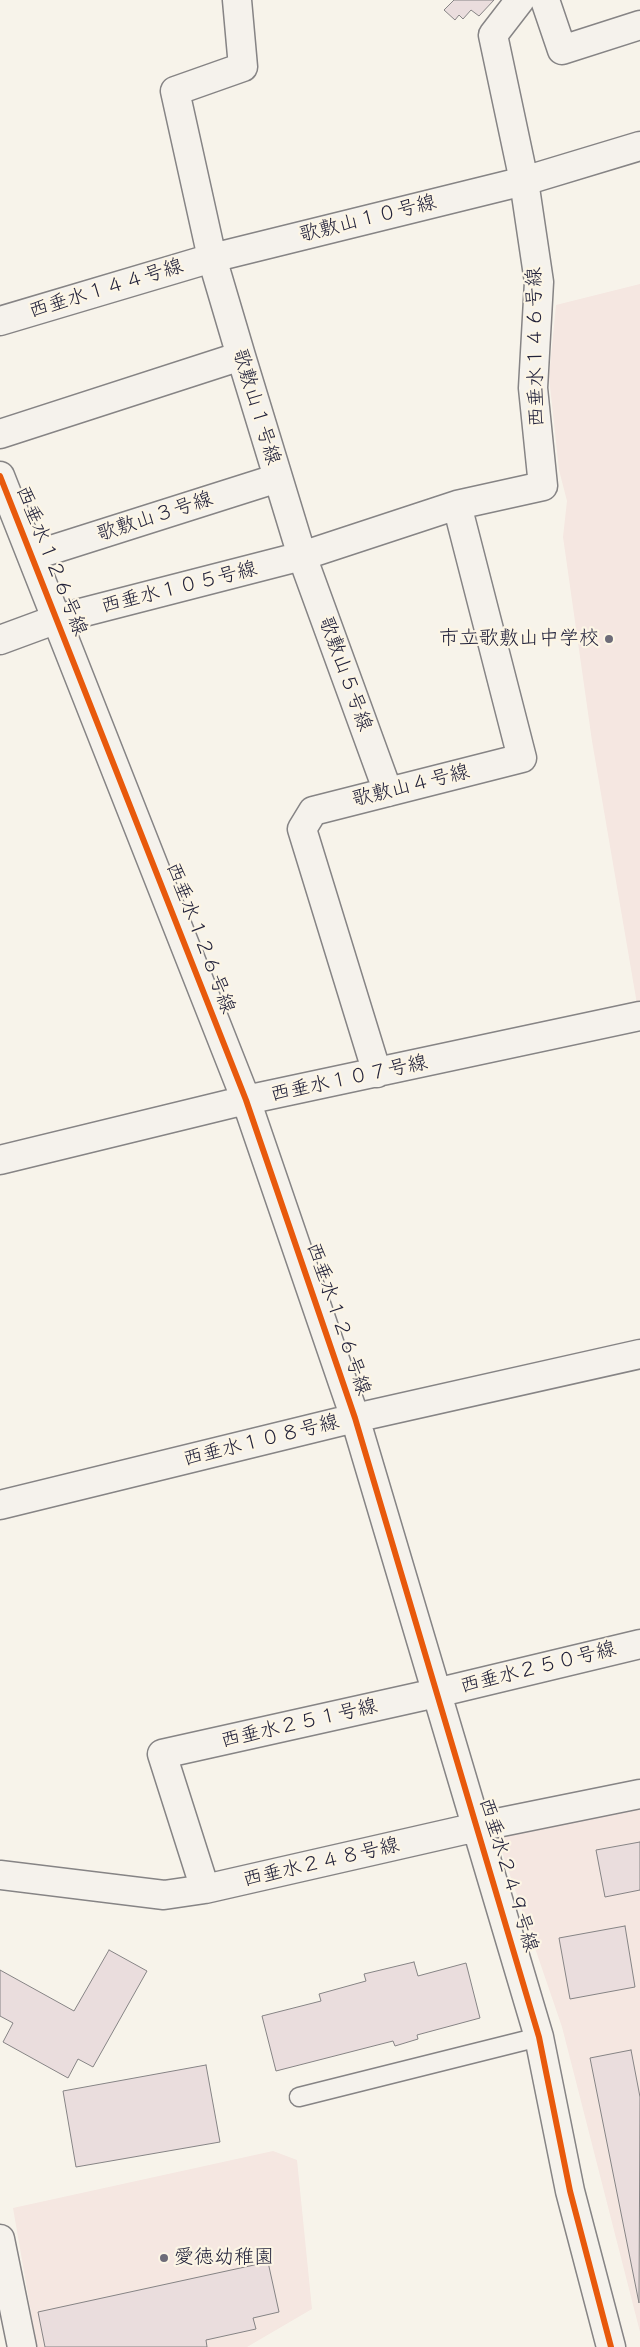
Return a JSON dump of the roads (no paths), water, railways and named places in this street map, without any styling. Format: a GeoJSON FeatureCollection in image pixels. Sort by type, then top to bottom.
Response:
{"type":"FeatureCollection","features":[{"type":"Feature","properties":{"kind":"street","name":"歌敷山１号線"},"geometry":{"type":"LineString","coordinates":[[237,0],[243,67],[176,91],[212,258],[302,556]]}},
{"type":"Feature","properties":{"kind":"street","name":"西垂水１４６号線"},"geometry":{"type":"LineString","coordinates":[[302,556],[457,505],[543,486],[533,388],[539,282],[524,181],[492,35],[520,0]]}},
{"type":"Feature","properties":{"kind":"street"},"geometry":{"type":"LineString","coordinates":[[545,0],[562,50],[640,25]]}},
{"type":"Feature","properties":{"kind":"street","name":"歌敷山１０号線"},"geometry":{"type":"LineString","coordinates":[[212,258],[638,151]]}},
{"type":"Feature","properties":{"kind":"street","name":"西垂水１４４号線"},"geometry":{"type":"LineString","coordinates":[[0,321],[212,258]]}},
{"type":"Feature","properties":{"kind":"street"},"geometry":{"type":"LineString","coordinates":[[0,434],[241,356]]}},
{"type":"Feature","properties":{"kind":"street","name":"西垂水１２６号線"},"geometry":{"type":"LineString","coordinates":[[0,476],[246,1100],[355,1418]]}},
{"type":"Feature","properties":{"kind":"street","name":"歌敷山３号線"},"geometry":{"type":"LineString","coordinates":[[32,556],[278,478]]}},
{"type":"Feature","properties":{"kind":"street","name":"歌敷山４号線"},"geometry":{"type":"LineString","coordinates":[[377,1073],[302,829],[314,811],[522,758],[457,505]]}},
{"type":"Feature","properties":{"kind":"street","name":"西垂水１０５号線"},"geometry":{"type":"LineString","coordinates":[[0,640],[57,619],[302,556]]}},
{"type":"Feature","properties":{"kind":"street","name":"歌敷山５号線"},"geometry":{"type":"LineString","coordinates":[[302,556],[388,792]]}},
{"type":"Feature","properties":{"kind":"street","name":"西垂水１０７号線"},"geometry":{"type":"LineString","coordinates":[[0,1160],[246,1100],[640,1016]]}},
{"type":"Feature","properties":{"kind":"street","name":"西垂水１０８号線"},"geometry":{"type":"LineString","coordinates":[[0,1505],[355,1418],[640,1354]]}},
{"type":"Feature","properties":{"kind":"street","name":"西垂水２４９号線"},"geometry":{"type":"LineString","coordinates":[[355,1418],[539,2037],[570,2191],[611,2347]]}},
{"type":"Feature","properties":{"kind":"street","name":"西垂水２５０号線"},"geometry":{"type":"LineString","coordinates":[[436,1693],[640,1644]]}},
{"type":"Feature","properties":{"kind":"street","name":"西垂水２５１号線"},"geometry":{"type":"LineString","coordinates":[[205,1889],[162,1754],[436,1693]]}},
{"type":"Feature","properties":{"kind":"street","name":"西垂水２４８号線"},"geometry":{"type":"LineString","coordinates":[[0,1876],[164,1896],[205,1889],[477,1827],[640,1794]]}},
{"type":"Feature","properties":{"kind":"street"},"geometry":{"type":"LineString","coordinates":[[0,2239],[13,2334]]}},
{"type":"Feature","properties":{"kind":"lane"},"geometry":{"type":"LineString","coordinates":[[299,2097],[539,2037]]}},
{"type":"Feature","properties":{"kind":"place","name":"市立歌敷山中学校"},"geometry":{"type":"Point","coordinates":[609,639]}},
{"type":"Feature","properties":{"kind":"place","name":"愛徳幼稚園"},"geometry":{"type":"Point","coordinates":[164,2258]}}]}
